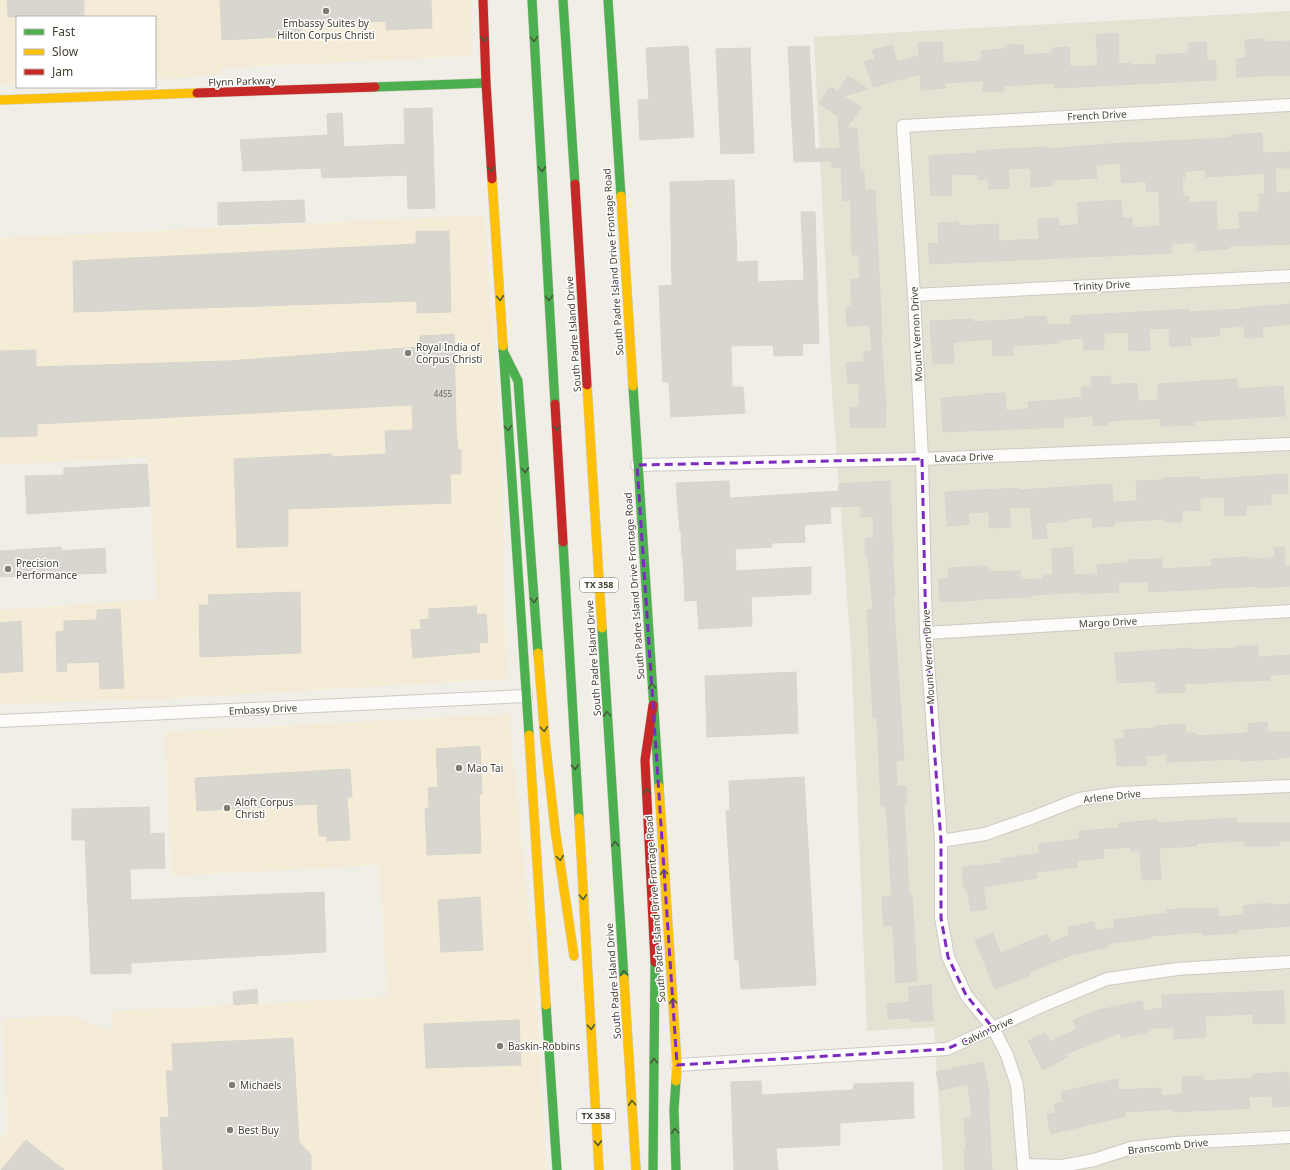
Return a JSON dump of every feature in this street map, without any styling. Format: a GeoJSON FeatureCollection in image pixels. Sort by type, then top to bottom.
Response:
{"type":"FeatureCollection","features":[{"type":"Feature","properties":{"kind":"main road"},"geometry":{"type":"LineString","coordinates":[[482,0],[503,351],[557,1170]]}},
{"type":"Feature","properties":{"kind":"main road","name":"South Padre Island Drive"},"geometry":{"type":"LineString","coordinates":[[532,0],[599,1170]]}},
{"type":"Feature","properties":{"kind":"main road","name":"South Padre Island Drive"},"geometry":{"type":"LineString","coordinates":[[563,0],[636,1170]]}},
{"type":"Feature","properties":{"kind":"main road","name":"South Padre Island Drive Frontage Road"},"geometry":{"type":"LineString","coordinates":[[608,0],[677,1065],[674,1109],[676,1170]]}},
{"type":"Feature","properties":{"kind":"main road","name":"Flynn Parkway"},"geometry":{"type":"LineString","coordinates":[[0,100],[486,83]]}},
{"type":"Feature","properties":{"kind":"main road"},"geometry":{"type":"LineString","coordinates":[[503,351],[518,381],[545,739],[555,829],[573,955],[589,993]]}},
{"type":"Feature","properties":{"kind":"main road"},"geometry":{"type":"LineString","coordinates":[[653,705],[645,760],[655,964],[653,1170]]}},
{"type":"Feature","properties":{"kind":"street","name":"French Drive"},"geometry":{"type":"LineString","coordinates":[[903,126],[1290,105]]}},
{"type":"Feature","properties":{"kind":"street","name":"Mount Vernon Drive"},"geometry":{"type":"LineString","coordinates":[[903,126],[914,295],[922,459],[926,633],[940,841],[941,918],[948,956],[966,995],[993,1028],[1007,1055],[1017,1085],[1024,1168]]}},
{"type":"Feature","properties":{"kind":"street","name":"Trinity Drive"},"geometry":{"type":"LineString","coordinates":[[914,295],[1290,276]]}},
{"type":"Feature","properties":{"kind":"street","name":"Lavaca Drive"},"geometry":{"type":"LineString","coordinates":[[637,465],[922,459],[1290,444]]}},
{"type":"Feature","properties":{"kind":"street","name":"Margo Drive"},"geometry":{"type":"LineString","coordinates":[[926,633],[1290,611]]}},
{"type":"Feature","properties":{"kind":"street","name":"Embassy Drive"},"geometry":{"type":"LineString","coordinates":[[0,721],[526,696]]}},
{"type":"Feature","properties":{"kind":"street","name":"Arlene Drive"},"geometry":{"type":"LineString","coordinates":[[940,841],[985,834],[1079,799],[1119,793],[1290,786]]}},
{"type":"Feature","properties":{"kind":"street","name":"Calvin Drive"},"geometry":{"type":"LineString","coordinates":[[677,1065],[947,1049],[1044,1005],[1107,979],[1177,969],[1290,962]]}},
{"type":"Feature","properties":{"kind":"street","name":"Branscomb Drive"},"geometry":{"type":"LineString","coordinates":[[1024,1168],[1062,1166],[1094,1160],[1131,1148],[1153,1145],[1290,1137]]}},
{"type":"Feature","properties":{"kind":"highlighted area"},"geometry":{"type":"Polygon","coordinates":[[[922,459],[926,633],[941,841],[941,918],[948,957],[966,995],[993,1028],[947,1049],[677,1065],[637,465],[922,459]]]}},
{"type":"Feature","properties":{"kind":"shaded area"},"geometry":{"type":"Polygon","coordinates":[[[0,0],[470,0],[472,56],[221,68],[221,74],[184,78],[156,79],[156,16],[16,16],[16,85],[0,85],[0,0]]]}},
{"type":"Feature","properties":{"kind":"shaded area"},"geometry":{"type":"Polygon","coordinates":[[[1290,11],[1290,1170],[943,1170],[934,1027],[867,1031],[851,650],[831,378],[814,37],[1290,11]]]}},
{"type":"Feature","properties":{"kind":"shaded area"},"geometry":{"type":"Polygon","coordinates":[[[484,215],[501,438],[507,679],[163,699],[0,704],[0,610],[157,599],[148,457],[0,465],[0,238],[484,215]]]}},
{"type":"Feature","properties":{"kind":"shaded area"},"geometry":{"type":"Polygon","coordinates":[[[509,714],[536,990],[546,1170],[0,1170],[0,1140],[7,1131],[3,1019],[69,1015],[112,1031],[111,1011],[388,997],[379,865],[172,876],[164,732],[509,714]]]}},
{"type":"Feature","properties":{"kind":"building"},"geometry":{"type":"Polygon","coordinates":[[[7,0],[84,0],[84,16],[8,17],[7,0]]]}},
{"type":"Feature","properties":{"kind":"building","name":"Embassy Suites by Hilton Corpus Christi"},"geometry":{"type":"Polygon","coordinates":[[[220,0],[431,0],[432,28],[386,30],[386,21],[301,25],[301,36],[222,40],[220,0]]]}},
{"type":"Feature","properties":{"kind":"building"},"geometry":{"type":"Polygon","coordinates":[[[1118,33],[1119,64],[1156,64],[1156,55],[1188,53],[1188,43],[1206,42],[1207,61],[1216,61],[1216,80],[1054,88],[1054,83],[1004,86],[1004,91],[983,92],[983,81],[944,83],[945,88],[921,90],[920,74],[873,87],[865,62],[875,59],[872,50],[892,45],[897,62],[919,56],[918,43],[942,42],[943,63],[981,61],[981,51],[1005,49],[1005,45],[1023,45],[1024,55],[1052,53],[1052,48],[1069,47],[1070,67],[1098,66],[1096,35],[1118,33]]]}},
{"type":"Feature","properties":{"kind":"building"},"geometry":{"type":"Polygon","coordinates":[[[1265,39],[1265,42],[1290,41],[1290,75],[1237,77],[1236,59],[1246,58],[1245,40],[1265,39]]]}},
{"type":"Feature","properties":{"kind":"building"},"geometry":{"type":"Polygon","coordinates":[[[688,46],[694,137],[640,140],[638,100],[649,99],[646,48],[688,46]]]}},
{"type":"Feature","properties":{"kind":"building"},"geometry":{"type":"Polygon","coordinates":[[[809,46],[815,149],[840,148],[838,116],[819,103],[830,87],[838,92],[848,76],[868,89],[843,96],[861,107],[847,128],[857,128],[860,172],[864,172],[865,190],[875,190],[881,334],[886,397],[885,428],[850,427],[850,407],[859,407],[860,383],[848,384],[846,363],[864,362],[864,352],[872,351],[870,325],[847,326],[846,307],[852,307],[851,280],[860,279],[859,254],[852,255],[851,200],[843,201],[841,167],[832,168],[832,161],[794,162],[788,47],[809,46]]]}},
{"type":"Feature","properties":{"kind":"building"},"geometry":{"type":"Polygon","coordinates":[[[750,48],[754,153],[721,154],[716,49],[750,48]]]}},
{"type":"Feature","properties":{"kind":"building"},"geometry":{"type":"Polygon","coordinates":[[[432,108],[435,208],[408,209],[407,175],[322,178],[321,168],[243,171],[240,140],[328,135],[327,114],[342,113],[344,147],[405,144],[404,109],[432,108]]]}},
{"type":"Feature","properties":{"kind":"building"},"geometry":{"type":"Polygon","coordinates":[[[1262,133],[1263,153],[1290,152],[1290,168],[1275,168],[1276,193],[1290,192],[1290,244],[1229,246],[1229,249],[1196,251],[1196,242],[1171,244],[1172,253],[930,264],[928,244],[939,243],[938,223],[958,222],[959,226],[998,224],[999,241],[1039,239],[1038,219],[1058,218],[1059,226],[1079,225],[1077,203],[1121,200],[1122,218],[1132,218],[1132,228],[1160,226],[1159,191],[1147,192],[1146,181],[1122,183],[1120,163],[1096,165],[1097,178],[1052,180],[1052,186],[1031,187],[1030,168],[1008,169],[1009,188],[989,189],[988,179],[978,180],[978,174],[951,175],[952,195],[931,196],[929,156],[977,153],[976,151],[1007,149],[1050,147],[1050,149],[1109,144],[1231,138],[1231,135],[1262,133]],[[1205,170],[1185,171],[1185,178],[1182,178],[1183,196],[1189,197],[1189,203],[1216,201],[1217,230],[1240,229],[1239,212],[1260,212],[1259,194],[1265,194],[1264,173],[1206,177],[1205,170]]]}},
{"type":"Feature","properties":{"kind":"building"},"geometry":{"type":"Polygon","coordinates":[[[734,180],[737,262],[757,261],[758,282],[804,280],[801,212],[815,212],[819,343],[802,344],[803,355],[774,356],[773,345],[731,346],[732,387],[743,387],[745,413],[671,417],[669,382],[663,382],[659,286],[672,285],[670,182],[734,180]]]}},
{"type":"Feature","properties":{"kind":"building"},"geometry":{"type":"Polygon","coordinates":[[[304,200],[305,222],[218,225],[218,203],[304,200]]]}},
{"type":"Feature","properties":{"kind":"building"},"geometry":{"type":"Polygon","coordinates":[[[416,231],[449,231],[451,312],[417,313],[417,301],[74,312],[73,261],[416,244],[416,231]]]}},
{"type":"Feature","properties":{"kind":"building"},"geometry":{"type":"Polygon","coordinates":[[[1290,304],[1290,324],[1262,327],[1263,337],[1245,338],[1244,326],[1219,328],[1219,336],[1190,338],[1191,345],[1170,347],[1169,328],[1149,329],[1150,350],[1129,351],[1128,332],[1104,333],[1104,349],[1084,350],[1083,338],[1059,340],[1059,343],[1013,346],[1013,355],[993,356],[992,339],[953,342],[954,363],[933,364],[930,321],[973,319],[973,322],[1046,316],[1047,325],[1072,324],[1071,316],[1189,309],[1189,312],[1290,304]]]}},
{"type":"Feature","properties":{"kind":"building"},"geometry":{"type":"Polygon","coordinates":[[[454,334],[456,427],[458,450],[461,450],[461,474],[450,474],[451,503],[288,509],[288,546],[237,548],[234,459],[332,454],[332,457],[386,454],[385,431],[413,430],[412,405],[37,424],[37,436],[0,437],[0,351],[36,350],[36,367],[227,361],[420,347],[420,336],[454,334]]]}},
{"type":"Feature","properties":{"kind":"building"},"geometry":{"type":"Polygon","coordinates":[[[1111,376],[1111,385],[1137,383],[1138,401],[1158,400],[1158,384],[1236,379],[1237,389],[1283,386],[1285,416],[1194,421],[1194,425],[1160,426],[1160,418],[1108,421],[1108,425],[1093,426],[1093,416],[1063,418],[1064,427],[943,432],[941,398],[1005,393],[1006,411],[1029,409],[1028,402],[1082,397],[1081,387],[1091,387],[1091,377],[1111,376]]]}},
{"type":"Feature","properties":{"kind":"building"},"geometry":{"type":"Polygon","coordinates":[[[147,464],[150,506],[27,514],[25,476],[64,475],[64,468],[147,464]]]}},
{"type":"Feature","properties":{"kind":"building"},"geometry":{"type":"Polygon","coordinates":[[[1287,474],[1288,493],[1271,494],[1271,504],[1246,506],[1246,515],[1225,516],[1224,497],[1200,498],[1200,510],[1182,511],[1182,522],[1164,522],[1164,519],[1114,522],[1114,526],[1093,527],[1092,517],[1045,523],[1047,538],[1033,539],[1030,507],[1009,508],[1011,527],[989,528],[989,512],[968,513],[969,524],[947,526],[945,492],[1019,488],[1019,490],[1112,484],[1113,502],[1137,501],[1136,481],[1162,480],[1162,478],[1199,477],[1199,480],[1287,474]]]}},
{"type":"Feature","properties":{"kind":"building"},"geometry":{"type":"Polygon","coordinates":[[[729,481],[730,498],[839,491],[839,484],[890,481],[892,556],[895,595],[893,595],[904,760],[896,761],[897,787],[906,786],[907,804],[904,804],[909,895],[912,895],[917,981],[896,983],[893,926],[884,926],[882,897],[892,896],[886,805],[881,806],[877,718],[873,718],[867,610],[873,609],[868,556],[865,556],[865,538],[874,538],[873,516],[861,517],[861,506],[830,507],[831,523],[804,525],[805,542],[772,543],[772,547],[735,549],[736,571],[811,567],[811,594],[751,597],[752,626],[699,629],[697,600],[685,601],[681,530],[680,531],[676,483],[729,481]]]}},
{"type":"Feature","properties":{"kind":"building"},"geometry":{"type":"Polygon","coordinates":[[[61,547],[62,551],[105,548],[106,573],[0,577],[0,551],[61,547]]]}},
{"type":"Feature","properties":{"kind":"building"},"geometry":{"type":"Polygon","coordinates":[[[1072,547],[1074,575],[1098,574],[1097,565],[1128,563],[1128,560],[1162,559],[1162,569],[1212,566],[1211,559],[1249,557],[1249,559],[1275,558],[1274,548],[1284,547],[1285,567],[1290,566],[1290,586],[1256,588],[1256,586],[1149,592],[1148,582],[1118,582],[1119,592],[1079,594],[1079,592],[1031,595],[1031,597],[940,602],[939,580],[949,579],[948,568],[987,566],[988,572],[1020,571],[1020,580],[1043,579],[1043,576],[1053,575],[1052,549],[1072,547]]]}},
{"type":"Feature","properties":{"kind":"building"},"geometry":{"type":"Polygon","coordinates":[[[300,592],[301,653],[200,657],[199,605],[209,605],[208,595],[300,592]]]}},
{"type":"Feature","properties":{"kind":"building"},"geometry":{"type":"Polygon","coordinates":[[[476,606],[477,615],[486,614],[488,642],[479,643],[480,652],[413,658],[411,630],[421,629],[420,620],[429,619],[429,609],[476,606]]]}},
{"type":"Feature","properties":{"kind":"building"},"geometry":{"type":"Polygon","coordinates":[[[120,609],[124,688],[100,689],[99,662],[66,663],[67,671],[57,672],[56,632],[64,631],[64,621],[97,620],[97,610],[120,609]]]}},
{"type":"Feature","properties":{"kind":"building"},"geometry":{"type":"Polygon","coordinates":[[[21,621],[23,671],[0,673],[0,623],[21,621]]]}},
{"type":"Feature","properties":{"kind":"building"},"geometry":{"type":"Polygon","coordinates":[[[1236,646],[1258,646],[1258,657],[1290,655],[1290,674],[1270,675],[1270,680],[1184,684],[1185,692],[1156,693],[1156,681],[1117,683],[1115,653],[1192,648],[1192,650],[1236,648],[1236,646]]]}},
{"type":"Feature","properties":{"kind":"building"},"geometry":{"type":"Polygon","coordinates":[[[796,672],[798,733],[707,737],[705,676],[796,672]]]}},
{"type":"Feature","properties":{"kind":"building"},"geometry":{"type":"Polygon","coordinates":[[[1267,722],[1267,732],[1290,732],[1290,757],[1241,761],[1240,759],[1167,762],[1167,754],[1146,756],[1146,765],[1117,766],[1115,740],[1124,739],[1124,730],[1185,724],[1186,733],[1196,733],[1196,736],[1248,733],[1248,724],[1267,722]]]}},
{"type":"Feature","properties":{"kind":"building"},"geometry":{"type":"Polygon","coordinates":[[[480,746],[482,794],[479,794],[481,853],[427,855],[425,808],[429,808],[428,788],[438,787],[436,749],[480,746]]]}},
{"type":"Feature","properties":{"kind":"building","name":"Aloft Corpus Christi"},"geometry":{"type":"Polygon","coordinates":[[[350,769],[352,797],[347,797],[350,840],[327,841],[327,836],[319,836],[317,804],[197,811],[195,778],[350,769]]]}},
{"type":"Feature","properties":{"kind":"building"},"geometry":{"type":"Polygon","coordinates":[[[804,777],[816,985],[741,989],[739,960],[735,960],[726,811],[730,810],[729,781],[804,777]]]}},
{"type":"Feature","properties":{"kind":"building"},"geometry":{"type":"Polygon","coordinates":[[[149,807],[150,834],[164,833],[165,868],[130,869],[131,900],[324,892],[326,952],[131,963],[131,973],[91,974],[85,840],[72,840],[72,809],[149,807]]]}},
{"type":"Feature","properties":{"kind":"building"},"geometry":{"type":"Polygon","coordinates":[[[1236,818],[1237,823],[1290,823],[1290,841],[1279,841],[1279,846],[1244,846],[1244,841],[1197,843],[1197,846],[1159,848],[1161,879],[1142,880],[1140,851],[1131,851],[1130,847],[1103,849],[1104,858],[1076,861],[1077,867],[1036,872],[1037,878],[983,887],[987,909],[971,911],[967,889],[964,889],[962,867],[1001,863],[1001,859],[1040,853],[1039,844],[1079,839],[1079,831],[1119,828],[1119,823],[1157,820],[1157,823],[1236,818]]]}},
{"type":"Feature","properties":{"kind":"building"},"geometry":{"type":"Polygon","coordinates":[[[480,897],[483,950],[441,952],[438,900],[480,897]]]}},
{"type":"Feature","properties":{"kind":"building"},"geometry":{"type":"Polygon","coordinates":[[[1270,903],[1271,905],[1290,904],[1290,926],[1238,930],[1238,933],[1202,935],[1202,932],[1150,936],[1151,938],[1107,944],[1108,947],[1071,955],[1029,972],[1030,976],[995,989],[975,940],[993,933],[1000,953],[1047,934],[1051,943],[1069,935],[1068,927],[1094,922],[1096,931],[1115,927],[1114,920],[1166,913],[1166,910],[1218,908],[1219,917],[1244,915],[1243,906],[1270,903]]]}},
{"type":"Feature","properties":{"kind":"building"},"geometry":{"type":"Polygon","coordinates":[[[931,985],[933,1020],[911,1022],[911,1018],[888,1019],[887,1004],[910,1002],[908,987],[931,985]]]}},
{"type":"Feature","properties":{"kind":"building"},"geometry":{"type":"Polygon","coordinates":[[[257,989],[258,1003],[234,1005],[233,992],[257,989]]]}},
{"type":"Feature","properties":{"kind":"building"},"geometry":{"type":"Polygon","coordinates":[[[1283,991],[1285,1023],[1253,1024],[1253,1014],[1205,1016],[1206,1037],[1174,1039],[1174,1028],[1148,1028],[1148,1032],[1121,1038],[1120,1033],[1066,1054],[1067,1057],[1043,1070],[1028,1041],[1045,1033],[1050,1042],[1077,1029],[1073,1020],[1099,1010],[1142,1001],[1144,1011],[1163,1008],[1162,995],[1283,991]]]}},
{"type":"Feature","properties":{"kind":"building"},"geometry":{"type":"Polygon","coordinates":[[[519,1020],[521,1065],[426,1068],[424,1024],[519,1020]]]}},
{"type":"Feature","properties":{"kind":"building"},"geometry":{"type":"Polygon","coordinates":[[[293,1038],[299,1142],[311,1155],[311,1170],[163,1170],[160,1118],[169,1117],[166,1071],[173,1071],[172,1044],[293,1038]]]}},
{"type":"Feature","properties":{"kind":"building"},"geometry":{"type":"Polygon","coordinates":[[[983,1062],[990,1098],[988,1098],[992,1170],[965,1170],[964,1150],[966,1150],[964,1118],[972,1117],[968,1084],[940,1090],[936,1072],[983,1062]]]}},
{"type":"Feature","properties":{"kind":"building"},"geometry":{"type":"Polygon","coordinates":[[[1289,1072],[1290,1106],[1273,1107],[1272,1096],[1249,1097],[1250,1108],[1174,1112],[1174,1109],[1124,1112],[1125,1116],[1051,1134],[1047,1115],[1056,1113],[1054,1104],[1063,1102],[1061,1092],[1117,1079],[1119,1090],[1161,1088],[1162,1096],[1183,1094],[1182,1077],[1203,1076],[1203,1081],[1253,1078],[1253,1074],[1289,1072]]]}},
{"type":"Feature","properties":{"kind":"building"},"geometry":{"type":"Polygon","coordinates":[[[761,1081],[762,1095],[853,1090],[854,1084],[913,1082],[914,1118],[840,1123],[840,1145],[776,1148],[778,1170],[734,1170],[731,1082],[761,1081]]]}},
{"type":"Feature","properties":{"kind":"building"},"geometry":{"type":"Polygon","coordinates":[[[26,1140],[64,1170],[1,1170],[26,1140]]]}},
{"type":"Feature","properties":{"kind":"traffic: fast"},"geometry":{"type":"LineString","coordinates":[[532,0],[555,404]]}},
{"type":"Feature","properties":{"kind":"traffic: fast"},"geometry":{"type":"LineString","coordinates":[[563,0],[575,184]]}},
{"type":"Feature","properties":{"kind":"traffic: fast"},"geometry":{"type":"LineString","coordinates":[[608,0],[621,196]]}},
{"type":"Feature","properties":{"kind":"traffic: fast"},"geometry":{"type":"LineString","coordinates":[[375,87],[486,83]]}},
{"type":"Feature","properties":{"kind":"traffic: fast"},"geometry":{"type":"LineString","coordinates":[[503,346],[529,735]]}},
{"type":"Feature","properties":{"kind":"traffic: fast"},"geometry":{"type":"LineString","coordinates":[[503,351],[518,381],[538,653]]}},
{"type":"Feature","properties":{"kind":"traffic: fast"},"geometry":{"type":"LineString","coordinates":[[633,386],[659,787]]}},
{"type":"Feature","properties":{"kind":"traffic: fast"},"geometry":{"type":"LineString","coordinates":[[563,542],[579,818]]}},
{"type":"Feature","properties":{"kind":"traffic: fast"},"geometry":{"type":"LineString","coordinates":[[602,628],[624,979]]}},
{"type":"Feature","properties":{"kind":"traffic: fast"},"geometry":{"type":"LineString","coordinates":[[653,1170],[655,962]]}},
{"type":"Feature","properties":{"kind":"traffic: fast"},"geometry":{"type":"LineString","coordinates":[[546,1005],[557,1170]]}},
{"type":"Feature","properties":{"kind":"traffic: fast"},"geometry":{"type":"LineString","coordinates":[[676,1081],[674,1109],[676,1170]]}},
{"type":"Feature","properties":{"kind":"traffic: slow"},"geometry":{"type":"LineString","coordinates":[[0,100],[197,93]]}},
{"type":"Feature","properties":{"kind":"traffic: slow"},"geometry":{"type":"LineString","coordinates":[[492,179],[503,346]]}},
{"type":"Feature","properties":{"kind":"traffic: slow"},"geometry":{"type":"LineString","coordinates":[[621,196],[633,386]]}},
{"type":"Feature","properties":{"kind":"traffic: slow"},"geometry":{"type":"LineString","coordinates":[[587,385],[602,628]]}},
{"type":"Feature","properties":{"kind":"traffic: slow"},"geometry":{"type":"LineString","coordinates":[[538,653],[545,739],[555,829],[574,956]]}},
{"type":"Feature","properties":{"kind":"traffic: slow"},"geometry":{"type":"LineString","coordinates":[[529,735],[546,1005]]}},
{"type":"Feature","properties":{"kind":"traffic: slow"},"geometry":{"type":"LineString","coordinates":[[659,787],[677,1065],[676,1081]]}},
{"type":"Feature","properties":{"kind":"traffic: slow"},"geometry":{"type":"LineString","coordinates":[[579,818],[599,1170]]}},
{"type":"Feature","properties":{"kind":"traffic: slow"},"geometry":{"type":"LineString","coordinates":[[624,979],[636,1170]]}},
{"type":"Feature","properties":{"kind":"traffic: jam"},"geometry":{"type":"LineString","coordinates":[[483,0],[492,179]]}},
{"type":"Feature","properties":{"kind":"traffic: jam"},"geometry":{"type":"LineString","coordinates":[[197,93],[375,87]]}},
{"type":"Feature","properties":{"kind":"traffic: jam"},"geometry":{"type":"LineString","coordinates":[[575,184],[587,385]]}},
{"type":"Feature","properties":{"kind":"traffic: jam"},"geometry":{"type":"LineString","coordinates":[[555,404],[563,542]]}},
{"type":"Feature","properties":{"kind":"traffic: jam"},"geometry":{"type":"LineString","coordinates":[[653,705],[645,760],[655,962]]}},
{"type":"Feature","properties":{"kind":"place","name":"Embassy Suites by Hilton Corpus Christi"},"geometry":{"type":"Point","coordinates":[326,11]}},
{"type":"Feature","properties":{"kind":"place","name":"Royal India of Corpus Christi"},"geometry":{"type":"Point","coordinates":[408,353]}},
{"type":"Feature","properties":{"kind":"place","name":"Precision Performance"},"geometry":{"type":"Point","coordinates":[8,569]}},
{"type":"Feature","properties":{"kind":"place","name":"Mao Tai"},"geometry":{"type":"Point","coordinates":[459,768]}},
{"type":"Feature","properties":{"kind":"place","name":"Aloft Corpus Christi"},"geometry":{"type":"Point","coordinates":[227,808]}},
{"type":"Feature","properties":{"kind":"place","name":"Baskin-Robbins"},"geometry":{"type":"Point","coordinates":[500,1046]}},
{"type":"Feature","properties":{"kind":"place","name":"Michaels"},"geometry":{"type":"Point","coordinates":[232,1085]}},
{"type":"Feature","properties":{"kind":"place","name":"Best Buy"},"geometry":{"type":"Point","coordinates":[230,1130]}}]}
